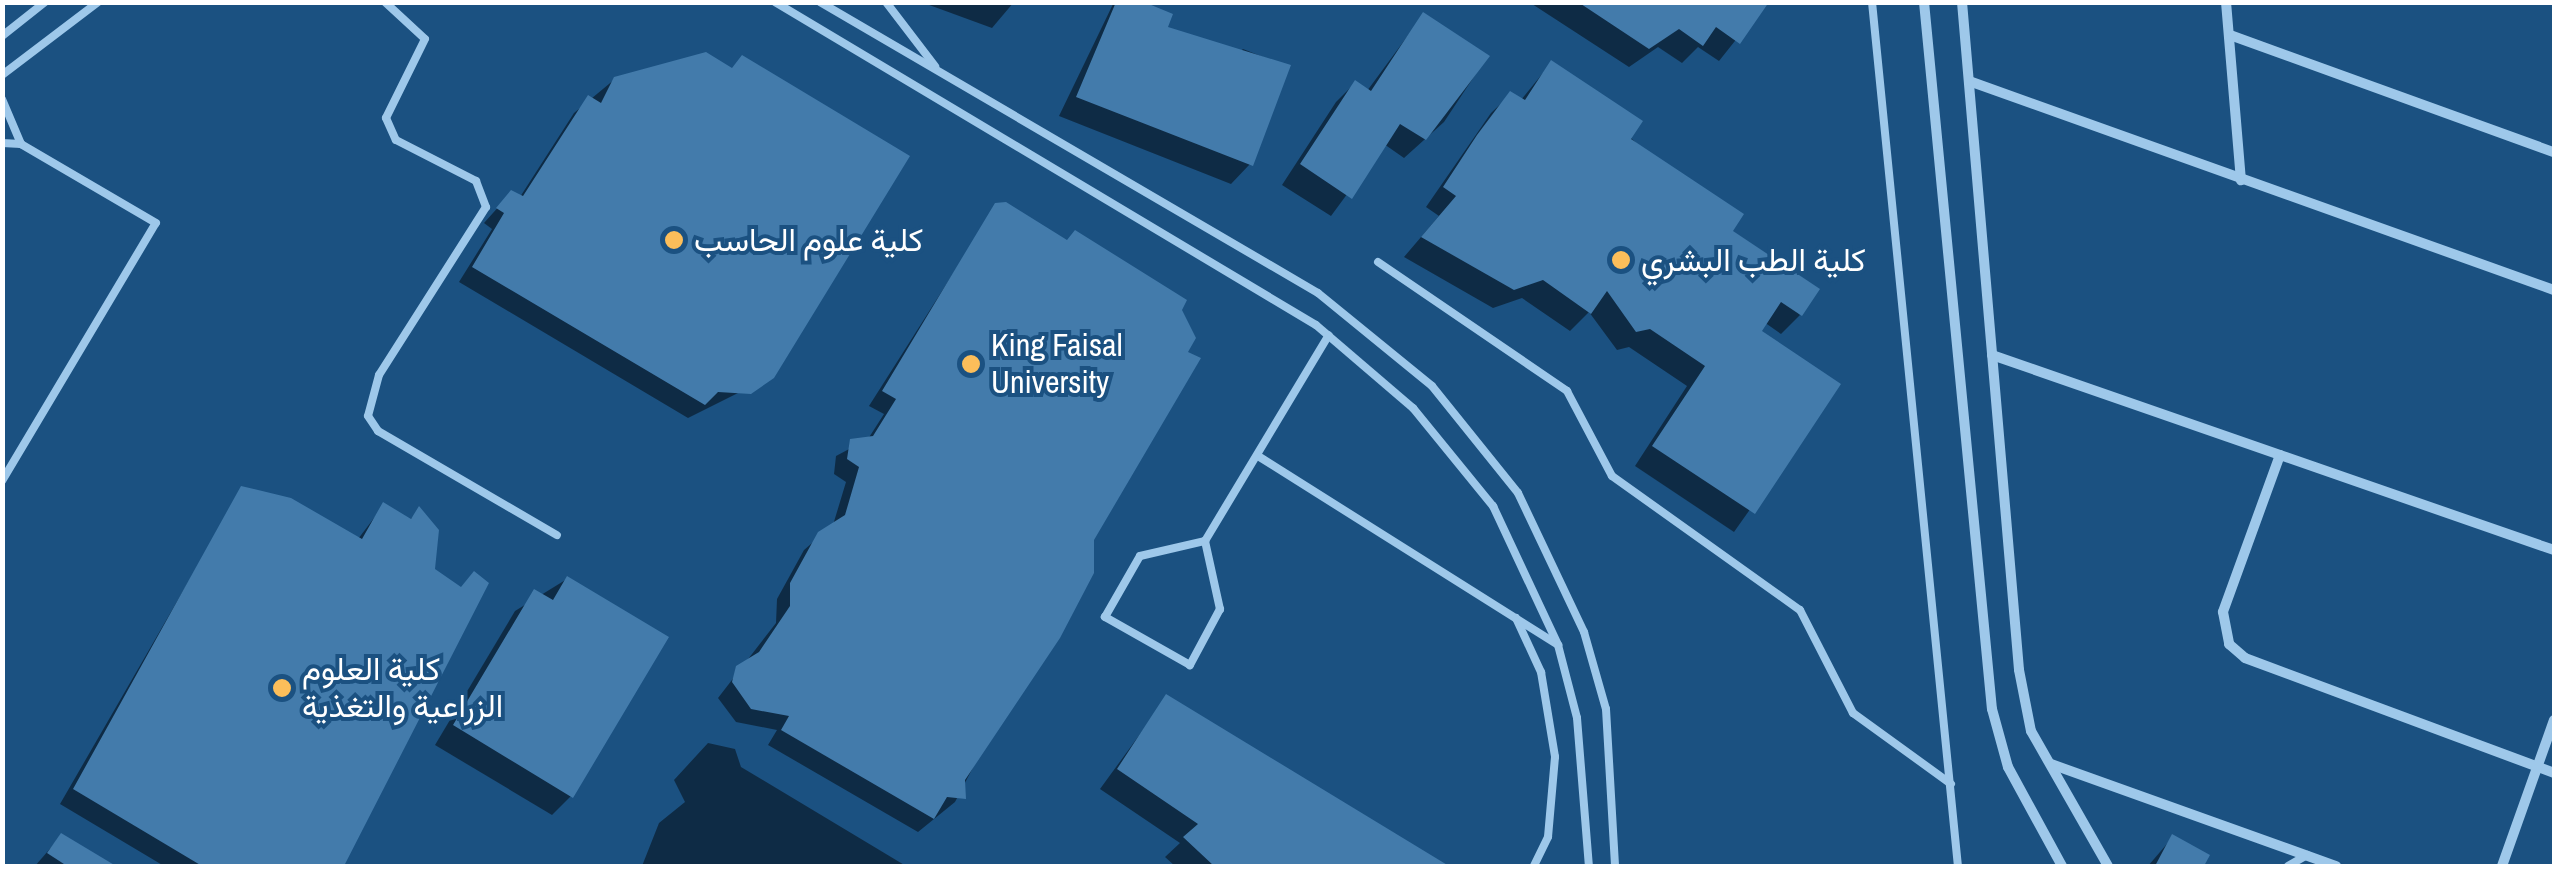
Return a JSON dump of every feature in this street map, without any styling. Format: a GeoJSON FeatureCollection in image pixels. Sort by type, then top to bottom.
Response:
{"type":"FeatureCollection","features":[{"type":"Feature","properties":{"kind":"street"},"geometry":{"type":"LineString","coordinates":[[1924,2],[1992,708],[2008,767],[2062,866]]}},
{"type":"Feature","properties":{"kind":"street"},"geometry":{"type":"LineString","coordinates":[[1962,2],[2019,670],[2032,731],[2108,866]]}},
{"type":"Feature","properties":{"kind":"street"},"geometry":{"type":"LineString","coordinates":[[2226,2],[2241,180]]}},
{"type":"Feature","properties":{"kind":"street"},"geometry":{"type":"LineString","coordinates":[[2230,35],[2554,152]]}},
{"type":"Feature","properties":{"kind":"street"},"geometry":{"type":"LineString","coordinates":[[1969,81],[2554,290]]}},
{"type":"Feature","properties":{"kind":"street"},"geometry":{"type":"LineString","coordinates":[[1992,355],[2554,550]]}},
{"type":"Feature","properties":{"kind":"street"},"geometry":{"type":"LineString","coordinates":[[2280,455],[2223,612],[2229,644],[2245,658],[2554,773]]}},
{"type":"Feature","properties":{"kind":"street"},"geometry":{"type":"LineString","coordinates":[[2502,866],[2554,720]]}},
{"type":"Feature","properties":{"kind":"street"},"geometry":{"type":"LineString","coordinates":[[2050,764],[2336,866]]}},
{"type":"Feature","properties":{"kind":"lane"},"geometry":{"type":"LineString","coordinates":[[2,36],[46,2]]}},
{"type":"Feature","properties":{"kind":"lane"},"geometry":{"type":"LineString","coordinates":[[2,75],[98,2]]}},
{"type":"Feature","properties":{"kind":"lane"},"geometry":{"type":"LineString","coordinates":[[385,2],[425,39],[386,118],[396,140],[476,181],[486,207],[380,375],[368,416],[378,431],[557,535]]}},
{"type":"Feature","properties":{"kind":"lane"},"geometry":{"type":"LineString","coordinates":[[774,2],[1328,335],[1458,457],[1533,582],[1558,645],[1580,736],[1589,866]]}},
{"type":"Feature","properties":{"kind":"lane"},"geometry":{"type":"LineString","coordinates":[[820,2],[1332,303],[1376,334],[1480,440],[1543,540],[1584,632],[1606,710],[1615,866]]}},
{"type":"Feature","properties":{"kind":"lane"},"geometry":{"type":"LineString","coordinates":[[886,2],[912,24],[937,70]]}},
{"type":"Feature","properties":{"kind":"lane"},"geometry":{"type":"LineString","coordinates":[[1872,2],[1958,866]]}},
{"type":"Feature","properties":{"kind":"lane"},"geometry":{"type":"LineString","coordinates":[[2,99],[21,144]]}},
{"type":"Feature","properties":{"kind":"lane"},"geometry":{"type":"LineString","coordinates":[[2,143],[21,144],[156,223],[2,482]]}},
{"type":"Feature","properties":{"kind":"lane"},"geometry":{"type":"LineString","coordinates":[[1378,262],[1567,391],[1612,476],[1800,610],[1852,713],[1951,784]]}},
{"type":"Feature","properties":{"kind":"lane"},"geometry":{"type":"LineString","coordinates":[[1204,541],[1220,610],[1190,665],[1105,617],[1140,556],[1204,541],[1328,335]]}},
{"type":"Feature","properties":{"kind":"lane"},"geometry":{"type":"LineString","coordinates":[[1258,456],[1558,645]]}},
{"type":"Feature","properties":{"kind":"lane"},"geometry":{"type":"LineString","coordinates":[[1516,618],[1541,672],[1555,757],[1548,837],[1534,866]]}},
{"type":"Feature","properties":{"kind":"lane"},"geometry":{"type":"LineString","coordinates":[[2288,866],[2307,856]]}},
{"type":"Feature","properties":{"kind":"building"},"geometry":{"type":"Polygon","coordinates":[[[1116,2],[1144,2],[1173,14],[1168,27],[1291,65],[1253,166],[1076,97],[1116,2]]]}},
{"type":"Feature","properties":{"kind":"building"},"geometry":{"type":"Polygon","coordinates":[[[1578,2],[1769,2],[1740,44],[1716,27],[1703,46],[1679,29],[1649,49],[1578,2]]]}},
{"type":"Feature","properties":{"kind":"building"},"geometry":{"type":"Polygon","coordinates":[[[1423,12],[1490,56],[1426,140],[1400,124],[1352,199],[1300,164],[1355,80],[1371,91],[1423,12]]]}},
{"type":"Feature","properties":{"kind":"building","name":"كلية علوم الحاسب"},"geometry":{"type":"Polygon","coordinates":[[[706,52],[732,68],[742,55],[910,156],[774,378],[751,394],[718,392],[705,405],[472,267],[504,213],[496,208],[511,190],[523,196],[588,95],[601,103],[614,77],[706,52]]]}},
{"type":"Feature","properties":{"kind":"building","name":"كلية الطب البشري"},"geometry":{"type":"Polygon","coordinates":[[[1551,60],[1643,121],[1631,139],[1744,214],[1733,231],[1820,289],[1802,316],[1781,302],[1762,331],[1841,384],[1755,514],[1652,446],[1705,366],[1650,329],[1636,332],[1607,291],[1591,314],[1543,280],[1514,290],[1421,237],[1456,196],[1443,187],[1477,135],[1510,91],[1525,100],[1551,60]]]}},
{"type":"Feature","properties":{"kind":"building"},"geometry":{"type":"Polygon","coordinates":[[[1006,202],[1067,240],[1075,230],[1187,300],[1182,310],[1196,338],[1188,352],[1201,358],[1094,540],[1094,573],[1060,638],[965,780],[966,799],[947,797],[934,819],[781,730],[789,716],[751,709],[732,682],[736,666],[759,652],[790,606],[790,583],[818,532],[845,515],[859,467],[847,459],[850,439],[873,436],[896,399],[882,391],[995,203],[1006,202]]]}},
{"type":"Feature","properties":{"kind":"building","name":"كلية العلوم الزراعية والتغذية"},"geometry":{"type":"Polygon","coordinates":[[[241,486],[291,498],[362,539],[383,502],[411,519],[419,506],[439,530],[435,569],[461,587],[474,571],[489,583],[344,866],[202,866],[73,789],[241,486]]]}},
{"type":"Feature","properties":{"kind":"building"},"geometry":{"type":"Polygon","coordinates":[[[567,576],[669,637],[573,798],[453,725],[534,589],[553,600],[567,576]]]}},
{"type":"Feature","properties":{"kind":"building"},"geometry":{"type":"Polygon","coordinates":[[[1166,694],[1449,866],[1214,866],[1183,837],[1198,824],[1117,769],[1166,694]]]}},
{"type":"Feature","properties":{"kind":"building"},"geometry":{"type":"Polygon","coordinates":[[[61,833],[116,866],[67,866],[47,853],[61,833]]]}},
{"type":"Feature","properties":{"kind":"building"},"geometry":{"type":"Polygon","coordinates":[[[2172,834],[2210,855],[2204,866],[2155,866],[2172,834]]]}},
{"type":"Feature","properties":{"kind":"place","name":"كلية علوم الحاسب"},"geometry":{"type":"Point","coordinates":[674,240]}},
{"type":"Feature","properties":{"kind":"place","name":"كلية الطب البشري"},"geometry":{"type":"Point","coordinates":[1621,260]}},
{"type":"Feature","properties":{"kind":"place","name":"King Faisal University"},"geometry":{"type":"Point","coordinates":[971,364]}},
{"type":"Feature","properties":{"kind":"place","name":"كلية العلوم الزراعية والتغذية"},"geometry":{"type":"Point","coordinates":[282,688]}}]}
